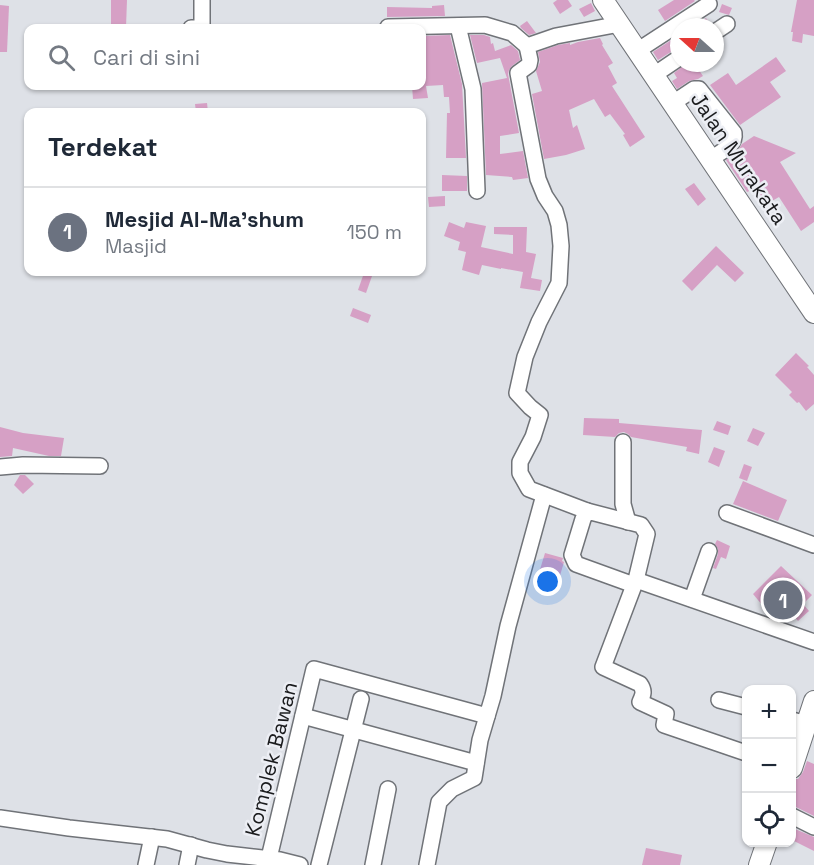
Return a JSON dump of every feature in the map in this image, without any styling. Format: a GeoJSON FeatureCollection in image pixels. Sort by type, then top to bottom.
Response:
{"type":"FeatureCollection","features":[{"type":"Feature","properties":{"kind":"main road","name":"Jalan Murakata"},"geometry":{"type":"LineString","coordinates":[[603,0],[814,313]]}},
{"type":"Feature","properties":{"kind":"main road"},"geometry":{"type":"LineString","coordinates":[[796,742],[799,722],[814,700]]}},
{"type":"Feature","properties":{"kind":"main road"},"geometry":{"type":"LineString","coordinates":[[759,865],[766,847]]}},
{"type":"Feature","properties":{"kind":"street"},"geometry":{"type":"LineString","coordinates":[[202,0],[202,24]]}},
{"type":"Feature","properties":{"kind":"street"},"geometry":{"type":"LineString","coordinates":[[637,51],[709,3]]}},
{"type":"Feature","properties":{"kind":"street"},"geometry":{"type":"LineString","coordinates":[[528,46],[556,36],[620,24]]}},
{"type":"Feature","properties":{"kind":"street"},"geometry":{"type":"LineString","coordinates":[[426,26],[485,25],[512,33],[528,46],[529,65],[518,73],[538,179],[555,211],[561,246],[559,283],[538,322],[525,357],[518,393],[540,415],[533,437],[520,462],[520,473],[529,489],[587,511],[641,525],[647,534],[635,582],[603,667],[640,684],[644,689],[640,702],[666,714],[664,725],[742,751]]}},
{"type":"Feature","properties":{"kind":"street"},"geometry":{"type":"LineString","coordinates":[[458,26],[473,89],[477,191]]}},
{"type":"Feature","properties":{"kind":"street"},"geometry":{"type":"LineString","coordinates":[[654,75],[670,64]]}},
{"type":"Feature","properties":{"kind":"street"},"geometry":{"type":"LineString","coordinates":[[673,103],[694,89],[699,89],[734,134],[733,144],[711,159]]}},
{"type":"Feature","properties":{"kind":"street"},"geometry":{"type":"LineString","coordinates":[[624,442],[623,504],[628,522]]}},
{"type":"Feature","properties":{"kind":"street"},"geometry":{"type":"LineString","coordinates":[[0,467],[100,466]]}},
{"type":"Feature","properties":{"kind":"street"},"geometry":{"type":"LineString","coordinates":[[427,865],[439,802],[452,789],[474,778],[480,740],[493,696],[508,626],[544,495]]}},
{"type":"Feature","properties":{"kind":"street"},"geometry":{"type":"LineString","coordinates":[[587,511],[582,519],[572,555],[576,564],[692,599],[814,642]]}},
{"type":"Feature","properties":{"kind":"street"},"geometry":{"type":"LineString","coordinates":[[728,513],[814,545]]}},
{"type":"Feature","properties":{"kind":"street"},"geometry":{"type":"LineString","coordinates":[[692,599],[709,551]]}},
{"type":"Feature","properties":{"kind":"street","name":"Komplek Bawan"},"geometry":{"type":"LineString","coordinates":[[268,858],[314,669],[487,716]]}},
{"type":"Feature","properties":{"kind":"street"},"geometry":{"type":"LineString","coordinates":[[319,865],[362,699]]}},
{"type":"Feature","properties":{"kind":"street"},"geometry":{"type":"LineString","coordinates":[[719,700],[742,706]]}},
{"type":"Feature","properties":{"kind":"street"},"geometry":{"type":"LineString","coordinates":[[303,716],[476,763]]}},
{"type":"Feature","properties":{"kind":"street"},"geometry":{"type":"LineString","coordinates":[[373,865],[388,789]]}},
{"type":"Feature","properties":{"kind":"street","name":"Komplek Bawan"},"geometry":{"type":"LineString","coordinates":[[0,818],[167,838],[207,850],[268,858],[300,865]]}},
{"type":"Feature","properties":{"kind":"street"},"geometry":{"type":"LineString","coordinates":[[796,818],[814,826]]}},
{"type":"Feature","properties":{"kind":"street"},"geometry":{"type":"LineString","coordinates":[[146,865],[152,837]]}},
{"type":"Feature","properties":{"kind":"street"},"geometry":{"type":"LineString","coordinates":[[187,865],[191,845]]}},
{"type":"Feature","properties":{"kind":"building"},"geometry":{"type":"Polygon","coordinates":[[[111,0],[127,0],[126,24],[111,24],[111,0]]]}},
{"type":"Feature","properties":{"kind":"building"},"geometry":{"type":"Polygon","coordinates":[[[557,0],[568,0],[572,6],[560,14],[553,3],[557,0]]]}},
{"type":"Feature","properties":{"kind":"building"},"geometry":{"type":"Polygon","coordinates":[[[674,0],[695,1],[665,21],[658,10],[674,0]]]}},
{"type":"Feature","properties":{"kind":"building"},"geometry":{"type":"Polygon","coordinates":[[[797,0],[814,0],[814,36],[803,34],[802,43],[792,41],[793,32],[791,32],[797,0]]]}},
{"type":"Feature","properties":{"kind":"building"},"geometry":{"type":"Polygon","coordinates":[[[591,3],[595,11],[584,17],[579,9],[591,3]]]}},
{"type":"Feature","properties":{"kind":"building"},"geometry":{"type":"Polygon","coordinates":[[[722,4],[732,8],[729,15],[719,12],[722,4]]]}},
{"type":"Feature","properties":{"kind":"building"},"geometry":{"type":"Polygon","coordinates":[[[0,5],[9,6],[7,52],[0,52],[0,5]]]}},
{"type":"Feature","properties":{"kind":"building"},"geometry":{"type":"Polygon","coordinates":[[[444,5],[445,16],[387,17],[387,7],[432,8],[432,6],[444,5]]]}},
{"type":"Feature","properties":{"kind":"building"},"geometry":{"type":"Polygon","coordinates":[[[527,21],[536,33],[529,35],[521,28],[520,26],[527,21]]]}},
{"type":"Feature","properties":{"kind":"building"},"geometry":{"type":"Polygon","coordinates":[[[450,35],[462,84],[466,158],[446,158],[449,97],[444,97],[443,85],[426,86],[426,36],[450,35]]]}},
{"type":"Feature","properties":{"kind":"building"},"geometry":{"type":"Polygon","coordinates":[[[470,35],[490,37],[495,51],[511,45],[518,51],[520,60],[512,66],[508,74],[519,133],[500,136],[500,154],[523,151],[528,178],[513,180],[512,177],[486,175],[482,83],[507,78],[500,58],[477,63],[470,35]]]}},
{"type":"Feature","properties":{"kind":"building"},"geometry":{"type":"Polygon","coordinates":[[[600,38],[613,63],[608,66],[617,83],[612,86],[645,137],[630,147],[623,135],[625,134],[610,114],[605,117],[594,99],[569,110],[573,128],[577,125],[585,149],[544,159],[532,94],[542,91],[536,71],[540,62],[538,52],[558,45],[570,43],[570,45],[600,38]]]}},
{"type":"Feature","properties":{"kind":"building"},"geometry":{"type":"Polygon","coordinates":[[[670,41],[670,52],[658,60],[653,52],[670,41]]]}},
{"type":"Feature","properties":{"kind":"building"},"geometry":{"type":"Polygon","coordinates":[[[776,57],[786,71],[770,82],[781,97],[740,125],[710,85],[728,73],[736,85],[776,57]]]}},
{"type":"Feature","properties":{"kind":"building"},"geometry":{"type":"Polygon","coordinates":[[[700,72],[703,76],[677,89],[672,81],[677,78],[674,73],[700,72]]]}},
{"type":"Feature","properties":{"kind":"building"},"geometry":{"type":"Polygon","coordinates":[[[426,86],[428,98],[413,99],[412,90],[426,90],[426,86]]]}},
{"type":"Feature","properties":{"kind":"building"},"geometry":{"type":"Polygon","coordinates":[[[207,103],[208,108],[196,108],[195,104],[207,103]]]}},
{"type":"Feature","properties":{"kind":"building"},"geometry":{"type":"Polygon","coordinates":[[[754,136],[796,153],[780,162],[810,209],[814,206],[814,222],[801,231],[779,197],[765,205],[763,202],[760,204],[752,190],[747,192],[726,160],[754,136]]]}},
{"type":"Feature","properties":{"kind":"building"},"geometry":{"type":"Polygon","coordinates":[[[442,175],[467,176],[467,191],[442,191],[442,175]]]}},
{"type":"Feature","properties":{"kind":"building"},"geometry":{"type":"Polygon","coordinates":[[[694,183],[706,199],[698,206],[685,189],[694,183]]]}},
{"type":"Feature","properties":{"kind":"building"},"geometry":{"type":"Polygon","coordinates":[[[445,196],[445,206],[429,207],[428,197],[445,196]]]}},
{"type":"Feature","properties":{"kind":"building"},"geometry":{"type":"Polygon","coordinates":[[[449,222],[464,228],[466,222],[486,226],[481,247],[513,254],[513,235],[494,234],[494,227],[527,227],[526,252],[536,254],[531,278],[542,280],[540,291],[520,288],[523,272],[482,265],[479,275],[462,270],[466,252],[458,250],[460,242],[444,236],[449,222]]]}},
{"type":"Feature","properties":{"kind":"building"},"geometry":{"type":"Polygon","coordinates":[[[716,246],[744,273],[735,282],[717,265],[692,291],[682,281],[716,246]]]}},
{"type":"Feature","properties":{"kind":"building"},"geometry":{"type":"Polygon","coordinates":[[[363,276],[372,276],[366,293],[358,290],[363,276]]]}},
{"type":"Feature","properties":{"kind":"building"},"geometry":{"type":"Polygon","coordinates":[[[353,308],[371,315],[368,323],[350,316],[353,308]]]}},
{"type":"Feature","properties":{"kind":"building"},"geometry":{"type":"Polygon","coordinates":[[[796,353],[809,366],[807,367],[814,375],[814,404],[806,411],[789,395],[792,392],[775,375],[796,353]]]}},
{"type":"Feature","properties":{"kind":"building"},"geometry":{"type":"Polygon","coordinates":[[[584,418],[619,419],[619,423],[702,430],[699,454],[686,451],[687,447],[631,437],[624,432],[615,437],[583,435],[584,418]]]}},
{"type":"Feature","properties":{"kind":"building"},"geometry":{"type":"Polygon","coordinates":[[[717,421],[731,426],[728,435],[713,430],[717,421]]]}},
{"type":"Feature","properties":{"kind":"building"},"geometry":{"type":"Polygon","coordinates":[[[0,427],[23,433],[64,438],[61,456],[49,456],[13,448],[12,456],[0,457],[0,427]]]}},
{"type":"Feature","properties":{"kind":"building"},"geometry":{"type":"Polygon","coordinates":[[[753,428],[765,433],[758,446],[747,441],[753,428]]]}},
{"type":"Feature","properties":{"kind":"building"},"geometry":{"type":"Polygon","coordinates":[[[714,447],[725,451],[719,467],[708,462],[714,447]]]}},
{"type":"Feature","properties":{"kind":"building"},"geometry":{"type":"Polygon","coordinates":[[[744,464],[752,467],[747,481],[739,478],[744,464]]]}},
{"type":"Feature","properties":{"kind":"building"},"geometry":{"type":"Polygon","coordinates":[[[20,475],[25,475],[34,484],[23,494],[14,485],[20,475]]]}},
{"type":"Feature","properties":{"kind":"building"},"geometry":{"type":"Polygon","coordinates":[[[743,481],[787,500],[778,521],[733,504],[743,481]]]}},
{"type":"Feature","properties":{"kind":"building"},"geometry":{"type":"Polygon","coordinates":[[[717,540],[730,546],[726,559],[721,557],[716,569],[713,568],[718,554],[715,544],[717,540]]]}},
{"type":"Feature","properties":{"kind":"building"},"geometry":{"type":"Polygon","coordinates":[[[545,553],[563,558],[557,592],[535,586],[545,553]]]}},
{"type":"Feature","properties":{"kind":"building"},"geometry":{"type":"Polygon","coordinates":[[[781,566],[812,595],[803,604],[809,611],[798,621],[792,614],[784,621],[772,617],[753,594],[781,566]]]}},
{"type":"Feature","properties":{"kind":"building"},"geometry":{"type":"Polygon","coordinates":[[[807,761],[814,764],[814,816],[796,807],[796,779],[803,772],[807,761]]]}},
{"type":"Feature","properties":{"kind":"building"},"geometry":{"type":"Polygon","coordinates":[[[796,829],[814,837],[814,851],[796,842],[796,829]]]}},
{"type":"Feature","properties":{"kind":"building"},"geometry":{"type":"Polygon","coordinates":[[[646,848],[682,855],[680,865],[642,865],[646,848]]]}},
{"type":"Feature","properties":{"kind":"place","name":"Mesjid Al-Ma'shum"},"geometry":{"type":"Point","coordinates":[783,600]}}]}
